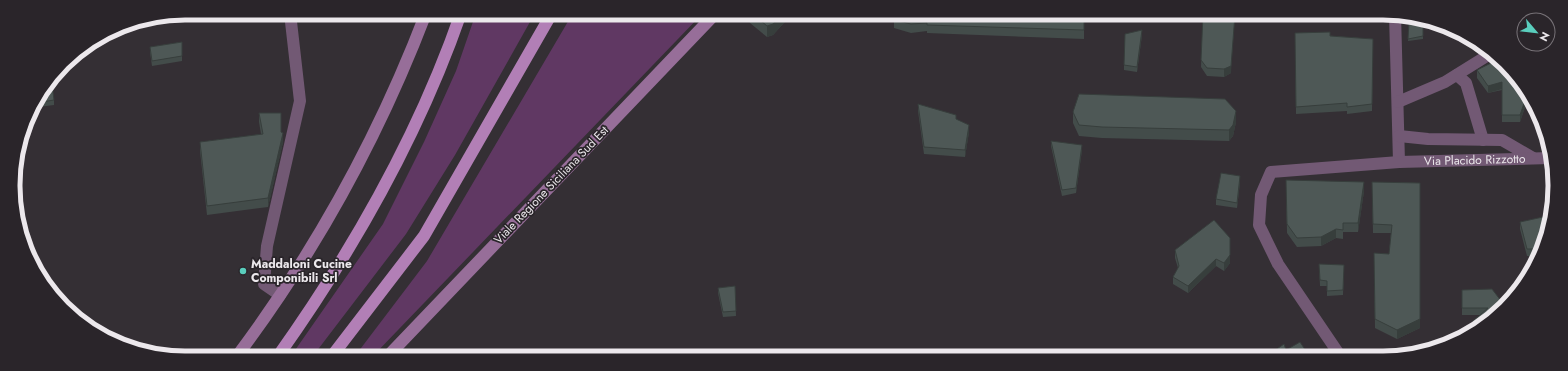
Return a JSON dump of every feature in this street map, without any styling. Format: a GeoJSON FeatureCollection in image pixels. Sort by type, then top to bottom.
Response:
{"type":"FeatureCollection","features":[{"type":"Feature","properties":{"kind":"main road"},"geometry":{"type":"LineString","coordinates":[[282,351],[316,302],[369,216],[411,137],[442,67],[459,20]]}},
{"type":"Feature","properties":{"kind":"main road"},"geometry":{"type":"LineString","coordinates":[[336,351],[424,236],[549,20]]}},
{"type":"Feature","properties":{"kind":"main road"},"geometry":{"type":"LineString","coordinates":[[345,351],[362,319]]}},
{"type":"Feature","properties":{"kind":"street"},"geometry":{"type":"LineString","coordinates":[[280,295],[264,284],[268,246],[300,101],[291,20]]}},
{"type":"Feature","properties":{"kind":"street"},"geometry":{"type":"LineString","coordinates":[[241,351],[280,295],[337,203],[379,125],[423,20]]}},
{"type":"Feature","properties":{"kind":"street","name":"Viale Regione Siciliana Sud Est"},"geometry":{"type":"LineString","coordinates":[[392,351],[709,20]]}},
{"type":"Feature","properties":{"kind":"street"},"geometry":{"type":"LineString","coordinates":[[1395,20],[1399,162]]}},
{"type":"Feature","properties":{"kind":"street"},"geometry":{"type":"LineString","coordinates":[[1398,102],[1445,82],[1486,56]]}},
{"type":"Feature","properties":{"kind":"street"},"geometry":{"type":"LineString","coordinates":[[1457,75],[1466,83],[1483,140]]}},
{"type":"Feature","properties":{"kind":"street"},"geometry":{"type":"LineString","coordinates":[[1399,136],[1428,139],[1502,140],[1534,159]]}},
{"type":"Feature","properties":{"kind":"street","name":"Via Placido Rizzotto"},"geometry":{"type":"LineString","coordinates":[[1338,351],[1278,264],[1259,225],[1261,195],[1271,172],[1399,162],[1546,158]]}},
{"type":"Feature","properties":{"kind":"shaded area"},"geometry":{"type":"Polygon","coordinates":[[[474,20],[531,20],[455,155],[406,234],[317,351],[294,351],[383,224],[424,142],[456,71],[474,20]]]}},
{"type":"Feature","properties":{"kind":"shaded area"},"geometry":{"type":"Polygon","coordinates":[[[569,20],[696,20],[378,351],[359,351],[427,261],[569,20]]]}},
{"type":"Feature","properties":{"kind":"building"},"geometry":{"type":"Polygon","coordinates":[[[760,20],[777,20],[773,24],[767,26],[760,20]]]}},
{"type":"Feature","properties":{"kind":"building"},"geometry":{"type":"Polygon","coordinates":[[[894,20],[1084,20],[1084,30],[927,25],[927,23],[911,24],[894,20]]]}},
{"type":"Feature","properties":{"kind":"building"},"geometry":{"type":"Polygon","coordinates":[[[1203,20],[1235,20],[1231,66],[1224,69],[1207,68],[1201,60],[1203,20]]]}},
{"type":"Feature","properties":{"kind":"building"},"geometry":{"type":"Polygon","coordinates":[[[1409,22],[1423,25],[1423,36],[1408,39],[1409,22]]]}},
{"type":"Feature","properties":{"kind":"building"},"geometry":{"type":"Polygon","coordinates":[[[1142,30],[1137,67],[1124,65],[1125,34],[1142,30]]]}},
{"type":"Feature","properties":{"kind":"building"},"geometry":{"type":"Polygon","coordinates":[[[1330,32],[1330,36],[1373,39],[1372,104],[1347,107],[1347,103],[1296,107],[1295,33],[1330,32]]]}},
{"type":"Feature","properties":{"kind":"building"},"geometry":{"type":"Polygon","coordinates":[[[182,42],[182,56],[152,61],[150,47],[182,42]]]}},
{"type":"Feature","properties":{"kind":"building"},"geometry":{"type":"Polygon","coordinates":[[[1493,62],[1499,67],[1525,101],[1520,115],[1502,115],[1502,82],[1488,86],[1477,70],[1493,62]]]}},
{"type":"Feature","properties":{"kind":"building"},"geometry":{"type":"Polygon","coordinates":[[[52,87],[54,100],[43,102],[52,87]]]}},
{"type":"Feature","properties":{"kind":"building"},"geometry":{"type":"Polygon","coordinates":[[[1079,94],[1225,99],[1236,111],[1233,125],[1229,130],[1102,127],[1079,125],[1073,112],[1079,94]]]}},
{"type":"Feature","properties":{"kind":"building"},"geometry":{"type":"Polygon","coordinates":[[[918,104],[956,115],[956,119],[969,125],[965,150],[924,147],[918,104]]]}},
{"type":"Feature","properties":{"kind":"building"},"geometry":{"type":"Polygon","coordinates":[[[259,113],[281,113],[281,132],[283,133],[268,198],[207,206],[200,142],[263,134],[259,113]]]}},
{"type":"Feature","properties":{"kind":"building"},"geometry":{"type":"Polygon","coordinates":[[[1051,141],[1082,145],[1076,188],[1062,190],[1051,141]]]}},
{"type":"Feature","properties":{"kind":"building"},"geometry":{"type":"Polygon","coordinates":[[[1221,173],[1240,176],[1237,203],[1216,199],[1221,173]]]}},
{"type":"Feature","properties":{"kind":"building"},"geometry":{"type":"Polygon","coordinates":[[[1286,180],[1364,182],[1358,223],[1343,223],[1343,230],[1336,229],[1321,237],[1297,238],[1287,224],[1286,180]]]}},
{"type":"Feature","properties":{"kind":"building"},"geometry":{"type":"Polygon","coordinates":[[[1372,182],[1420,183],[1420,319],[1397,330],[1375,319],[1374,253],[1389,254],[1392,225],[1373,224],[1372,182]]]}},
{"type":"Feature","properties":{"kind":"building"},"geometry":{"type":"Polygon","coordinates":[[[1545,216],[1535,249],[1527,249],[1520,222],[1545,216]]]}},
{"type":"Feature","properties":{"kind":"building"},"geometry":{"type":"Polygon","coordinates":[[[1214,220],[1230,238],[1230,255],[1224,263],[1216,259],[1188,286],[1173,277],[1179,266],[1175,250],[1214,220]]]}},
{"type":"Feature","properties":{"kind":"building"},"geometry":{"type":"Polygon","coordinates":[[[1319,264],[1344,265],[1343,290],[1327,291],[1327,281],[1320,280],[1319,264]]]}},
{"type":"Feature","properties":{"kind":"building"},"geometry":{"type":"Polygon","coordinates":[[[735,286],[736,311],[723,312],[718,288],[735,286]]]}},
{"type":"Feature","properties":{"kind":"building"},"geometry":{"type":"Polygon","coordinates":[[[1492,289],[1501,301],[1474,323],[1472,322],[1488,308],[1462,308],[1462,290],[1492,289]]]}},
{"type":"Feature","properties":{"kind":"building"},"geometry":{"type":"Polygon","coordinates":[[[1300,342],[1306,351],[1274,351],[1284,344],[1286,350],[1300,342]]]}},
{"type":"Feature","properties":{"kind":"place","name":"Maddaloni Cucine Componibili Srl"},"geometry":{"type":"Point","coordinates":[243,271]}}]}
